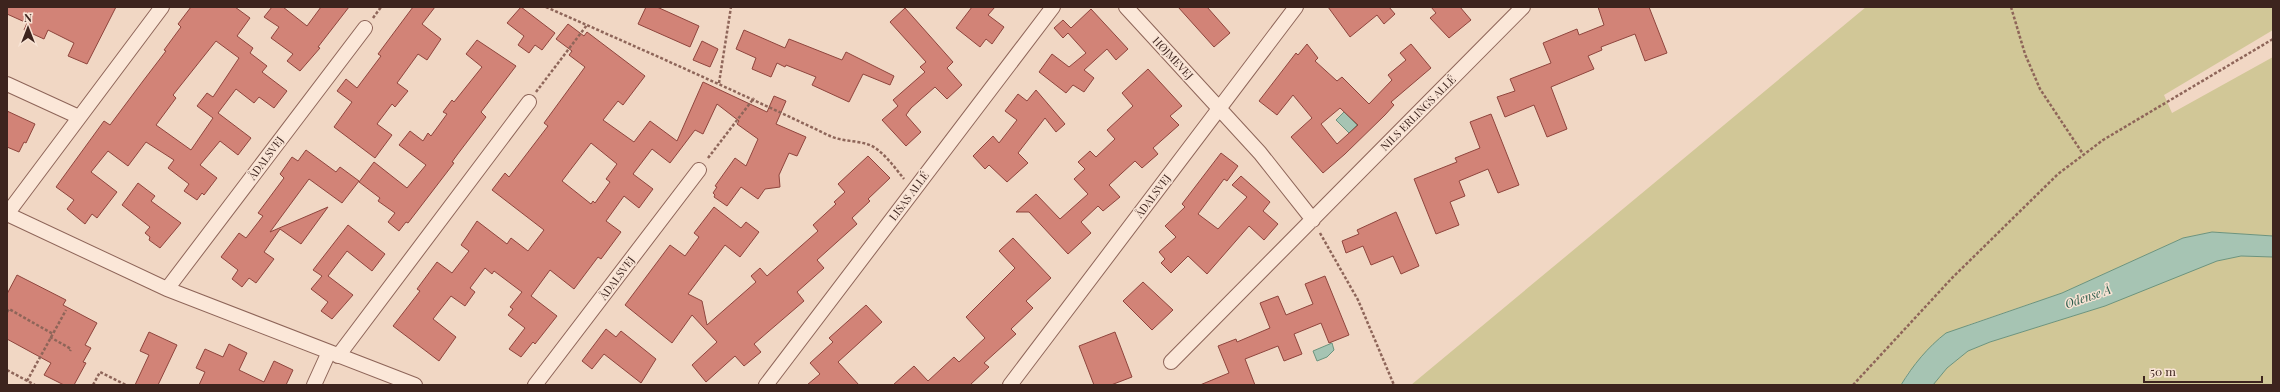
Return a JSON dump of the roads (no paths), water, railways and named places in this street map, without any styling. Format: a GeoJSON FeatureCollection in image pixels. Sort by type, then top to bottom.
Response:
{"type":"FeatureCollection","features":[{"type":"Feature","properties":{"kind":"street"},"geometry":{"type":"LineString","coordinates":[[162,7],[7,214],[167,289],[415,385]]}},
{"type":"Feature","properties":{"kind":"street","name":"LISAS ALLÉ"},"geometry":{"type":"LineString","coordinates":[[766,385],[1053,7]]}},
{"type":"Feature","properties":{"kind":"street","name":"HØJMEVEJ"},"geometry":{"type":"LineString","coordinates":[[1126,7],[1220,108]]}},
{"type":"Feature","properties":{"kind":"street","name":"ÅDALSVEJ"},"geometry":{"type":"LineString","coordinates":[[1010,385],[1296,7]]}},
{"type":"Feature","properties":{"kind":"street","name":"NILS ERLINGS ALLÉ"},"geometry":{"type":"LineString","coordinates":[[1171,362],[1523,7]]}},
{"type":"Feature","properties":{"kind":"street","name":"ÅDALSVEJ"},"geometry":{"type":"LineString","coordinates":[[167,289],[366,28]]}},
{"type":"Feature","properties":{"kind":"street"},"geometry":{"type":"LineString","coordinates":[[7,84],[79,117]]}},
{"type":"Feature","properties":{"kind":"street"},"geometry":{"type":"LineString","coordinates":[[314,385],[333,354],[529,102]]}},
{"type":"Feature","properties":{"kind":"street"},"geometry":{"type":"LineString","coordinates":[[1220,108],[1260,153],[1313,220]]}},
{"type":"Feature","properties":{"kind":"street","name":"ÅDALSVEJ"},"geometry":{"type":"LineString","coordinates":[[535,385],[698,170]]}},
{"type":"Feature","properties":{"kind":"water"},"geometry":{"type":"Polygon","coordinates":[[[1344,112],[1357,125],[1349,133],[1336,120],[1344,112]]]}},
{"type":"Feature","properties":{"kind":"water","name":"Odense Å"},"geometry":{"type":"Polygon","coordinates":[[[2212,232],[2273,236],[2273,257],[2241,256],[2217,261],[2105,306],[1990,342],[1968,351],[1947,368],[1933,385],[1901,385],[1921,357],[1946,333],[2062,293],[2183,238],[2212,232]]]}},
{"type":"Feature","properties":{"kind":"water"},"geometry":{"type":"Polygon","coordinates":[[[1332,343],[1334,350],[1327,357],[1317,361],[1313,351],[1332,343]]]}}]}
